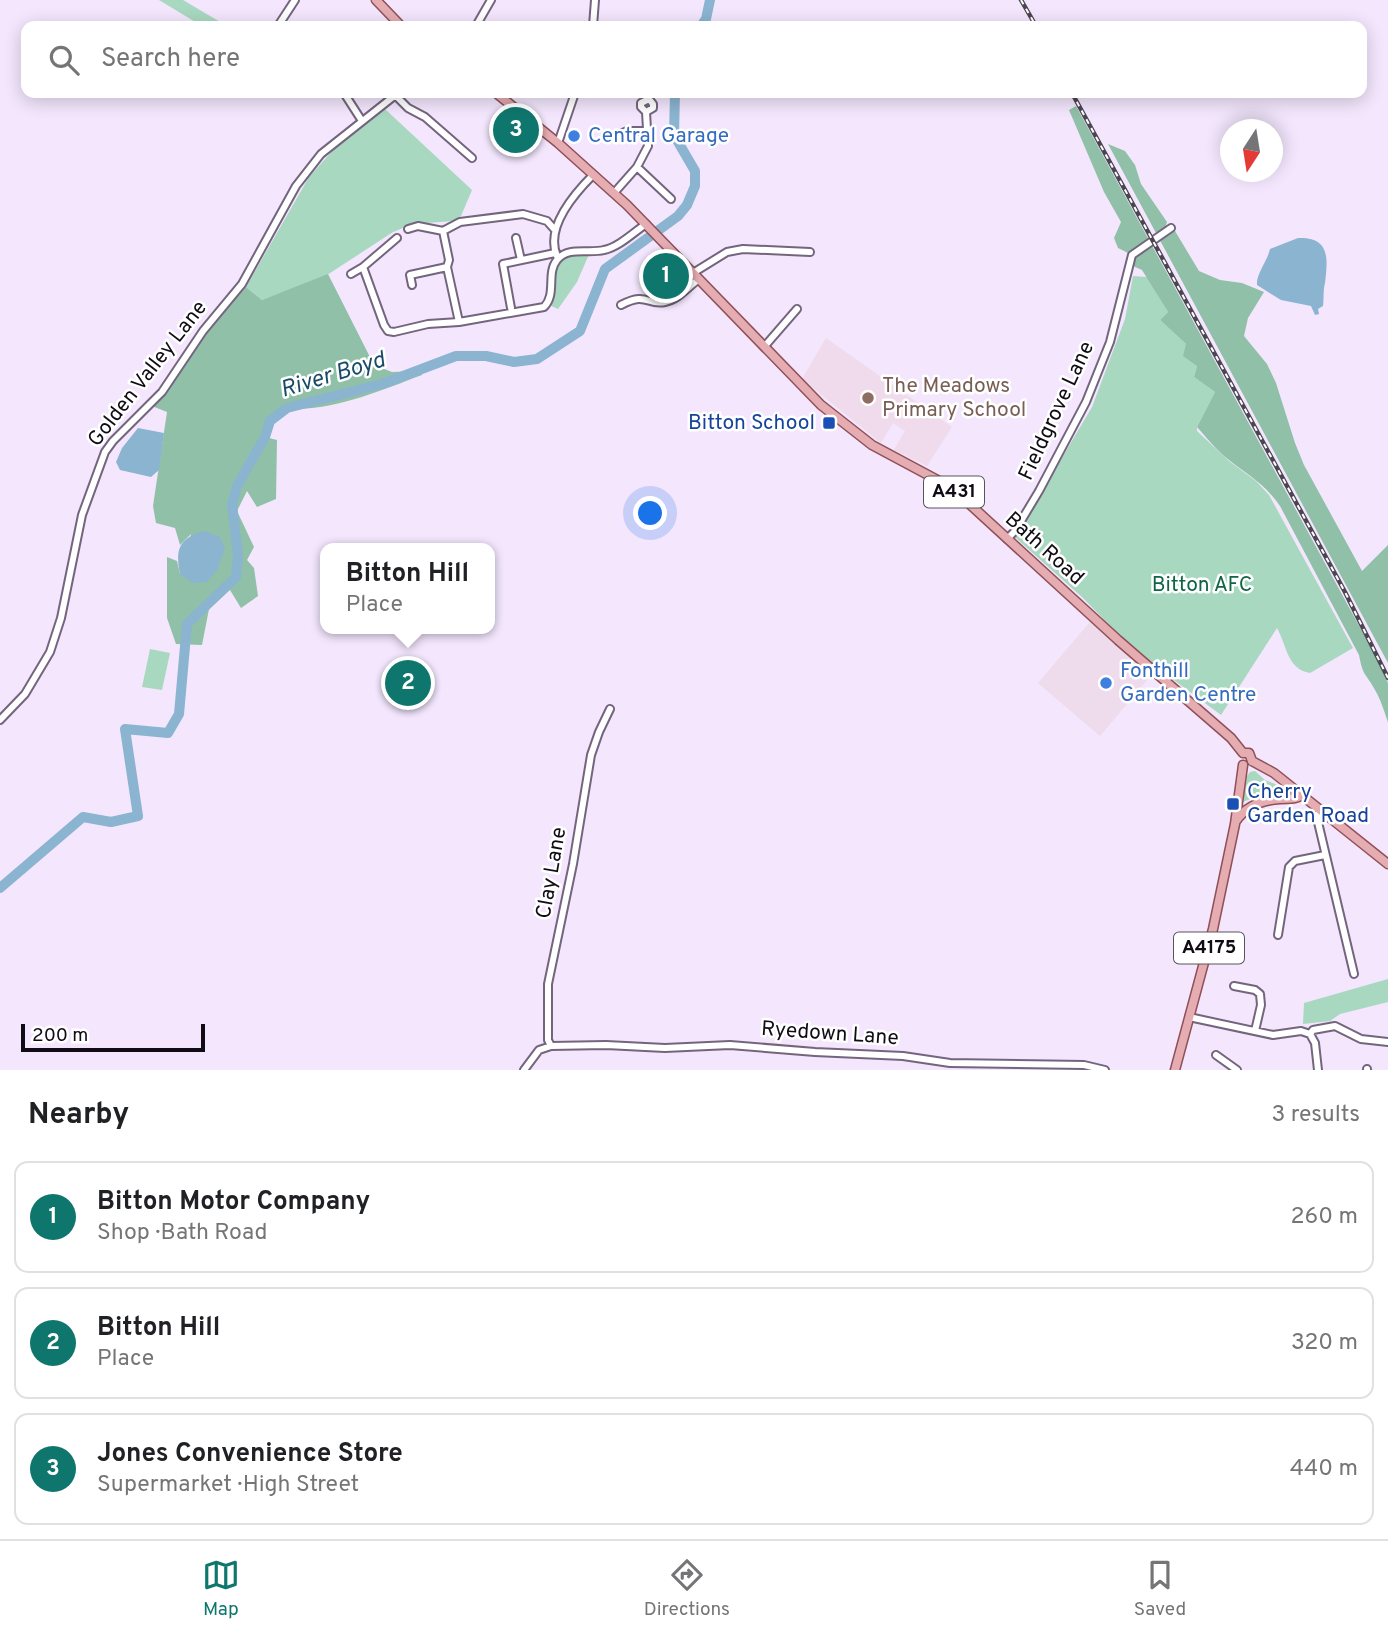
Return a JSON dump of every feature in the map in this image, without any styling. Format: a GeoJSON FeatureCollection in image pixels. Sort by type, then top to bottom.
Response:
{"type":"FeatureCollection","features":[{"type":"Feature","properties":{"kind":"main road"},"geometry":{"type":"LineString","coordinates":[[376,0],[396,21]]}},
{"type":"Feature","properties":{"kind":"main road","name":"A431"},"geometry":{"type":"LineString","coordinates":[[502,98],[558,143],[648,225]]}},
{"type":"Feature","properties":{"kind":"main road","name":"Bath Road"},"geometry":{"type":"LineString","coordinates":[[648,225],[804,389],[872,445],[943,483],[964,499],[1231,738],[1243,752]]}},
{"type":"Feature","properties":{"kind":"main road"},"geometry":{"type":"LineString","coordinates":[[1243,752],[1238,760],[1242,765],[1249,765],[1252,761]]}},
{"type":"Feature","properties":{"kind":"main road","name":"A431"},"geometry":{"type":"LineString","coordinates":[[1243,752],[1249,753],[1252,761],[1274,773],[1388,864]]}},
{"type":"Feature","properties":{"kind":"main road","name":"A4175"},"geometry":{"type":"LineString","coordinates":[[1175,1070],[1213,929],[1235,824],[1242,765]]}},
{"type":"Feature","properties":{"kind":"main road"},"geometry":{"type":"LineString","coordinates":[[1235,824],[1245,810],[1253,806],[1270,800],[1296,799],[1302,795]]}},
{"type":"Feature","properties":{"kind":"street"},"geometry":{"type":"LineString","coordinates":[[281,21],[295,0]]}},
{"type":"Feature","properties":{"kind":"street"},"geometry":{"type":"LineString","coordinates":[[479,21],[491,0]]}},
{"type":"Feature","properties":{"kind":"street"},"geometry":{"type":"LineString","coordinates":[[593,21],[595,0]]}},
{"type":"Feature","properties":{"kind":"street"},"geometry":{"type":"LineString","coordinates":[[347,98],[362,121]]}},
{"type":"Feature","properties":{"kind":"street","name":"Golden Valley Lane"},"geometry":{"type":"LineString","coordinates":[[0,720],[25,694],[50,652],[61,618],[82,514],[106,452],[113,441],[162,392],[203,331],[242,284],[296,186],[311,165],[391,98]]}},
{"type":"Feature","properties":{"kind":"street"},"geometry":{"type":"LineString","coordinates":[[399,98],[408,108],[425,117],[472,158]]}},
{"type":"Feature","properties":{"kind":"street"},"geometry":{"type":"LineString","coordinates":[[558,143],[572,98]]}},
{"type":"Feature","properties":{"kind":"street"},"geometry":{"type":"LineString","coordinates":[[614,193],[637,167],[648,146],[646,112]]}},
{"type":"Feature","properties":{"kind":"street"},"geometry":{"type":"LineString","coordinates":[[608,139],[626,131],[646,131]]}},
{"type":"Feature","properties":{"kind":"street"},"geometry":{"type":"LineString","coordinates":[[637,167],[671,199]]}},
{"type":"Feature","properties":{"kind":"street"},"geometry":{"type":"LineString","coordinates":[[363,267],[388,331],[544,307],[550,301],[557,256],[555,230],[581,187],[593,175]]}},
{"type":"Feature","properties":{"kind":"street"},"geometry":{"type":"LineString","coordinates":[[408,229],[418,226],[443,231],[460,222],[523,214],[547,221],[555,230]]}},
{"type":"Feature","properties":{"kind":"street"},"geometry":{"type":"LineString","coordinates":[[511,308],[503,264],[571,252],[608,249],[648,225]]}},
{"type":"Feature","properties":{"kind":"street","name":"Fieldgrove Lane"},"geometry":{"type":"LineString","coordinates":[[1007,539],[1046,480],[1086,402],[1110,342],[1132,255],[1171,228]]}},
{"type":"Feature","properties":{"kind":"street"},"geometry":{"type":"LineString","coordinates":[[443,231],[449,260],[447,267],[459,322]]}},
{"type":"Feature","properties":{"kind":"street"},"geometry":{"type":"LineString","coordinates":[[351,274],[397,238]]}},
{"type":"Feature","properties":{"kind":"street"},"geometry":{"type":"LineString","coordinates":[[516,238],[522,260]]}},
{"type":"Feature","properties":{"kind":"street"},"geometry":{"type":"LineString","coordinates":[[621,305],[632,299],[642,298],[666,302],[726,253],[743,249],[810,252]]}},
{"type":"Feature","properties":{"kind":"street"},"geometry":{"type":"LineString","coordinates":[[412,285],[410,275],[447,267]]}},
{"type":"Feature","properties":{"kind":"street"},"geometry":{"type":"LineString","coordinates":[[764,347],[797,309]]}},
{"type":"Feature","properties":{"kind":"street","name":"Clay Lane"},"geometry":{"type":"LineString","coordinates":[[551,1046],[548,1040],[548,984],[573,864],[591,755],[598,732],[610,709]]}},
{"type":"Feature","properties":{"kind":"street"},"geometry":{"type":"LineString","coordinates":[[1320,809],[1317,818],[1354,974]]}},
{"type":"Feature","properties":{"kind":"street"},"geometry":{"type":"LineString","coordinates":[[1278,935],[1289,867],[1295,861],[1325,855]]}},
{"type":"Feature","properties":{"kind":"street"},"geometry":{"type":"LineString","coordinates":[[1280,921],[1290,922]]}},
{"type":"Feature","properties":{"kind":"street"},"geometry":{"type":"LineString","coordinates":[[1234,986],[1255,990],[1260,994],[1261,1005],[1255,1031]]}},
{"type":"Feature","properties":{"kind":"street"},"geometry":{"type":"LineString","coordinates":[[1189,1017],[1273,1035],[1301,1031],[1310,1034],[1315,1043],[1318,1070]]}},
{"type":"Feature","properties":{"kind":"street"},"geometry":{"type":"LineString","coordinates":[[1310,1034],[1313,1030],[1335,1026],[1361,1039],[1388,1042]]}},
{"type":"Feature","properties":{"kind":"street","name":"Ryedown Lane"},"geometry":{"type":"LineString","coordinates":[[551,1046],[665,1048],[730,1045],[903,1056],[950,1063],[1084,1065],[1105,1070]]}},
{"type":"Feature","properties":{"kind":"street"},"geometry":{"type":"LineString","coordinates":[[524,1070],[539,1050],[551,1046]]}},
{"type":"Feature","properties":{"kind":"street"},"geometry":{"type":"LineString","coordinates":[[1218,1060],[1231,1064],[1237,1070]]}},
{"type":"Feature","properties":{"kind":"shaded area","name":"The Meadows Primary School"},"geometry":{"type":"Polygon","coordinates":[[[826,338],[952,427],[927,466],[894,450],[905,431],[893,423],[881,443],[802,379],[826,338]]]}},
{"type":"Feature","properties":{"kind":"shaded area"},"geometry":{"type":"Polygon","coordinates":[[[1090,622],[1152,674],[1100,736],[1038,683],[1090,622]]]}},
{"type":"Feature","properties":{"kind":"green space"},"geometry":{"type":"Polygon","coordinates":[[[159,0],[183,0],[219,21],[194,21],[159,0]]]}},
{"type":"Feature","properties":{"kind":"green space"},"geometry":{"type":"Polygon","coordinates":[[[1076,106],[1375,655],[1388,683],[1388,722],[1379,698],[1363,671],[1359,655],[1280,506],[1197,427],[1215,392],[1194,377],[1197,366],[1183,356],[1186,344],[1160,320],[1168,312],[1142,270],[1133,266],[1136,257],[1118,248],[1114,238],[1121,222],[1104,192],[1069,110],[1076,106]]]}},
{"type":"Feature","properties":{"kind":"green space"},"geometry":{"type":"Polygon","coordinates":[[[385,109],[472,190],[461,216],[453,221],[413,224],[393,232],[324,277],[262,300],[246,287],[309,177],[334,149],[385,109]]]}},
{"type":"Feature","properties":{"kind":"green space"},"geometry":{"type":"Polygon","coordinates":[[[1108,144],[1125,151],[1135,165],[1141,184],[1167,222],[1165,228],[1169,232],[1175,231],[1199,271],[1220,280],[1242,283],[1264,292],[1248,318],[1244,336],[1267,364],[1276,383],[1304,465],[1362,571],[1388,545],[1388,663],[1108,144]]]}},
{"type":"Feature","properties":{"kind":"green space"},"geometry":{"type":"Polygon","coordinates":[[[590,252],[577,282],[558,309],[549,305],[553,257],[560,253],[590,252]]]}},
{"type":"Feature","properties":{"kind":"green space"},"geometry":{"type":"Polygon","coordinates":[[[328,274],[374,365],[392,372],[420,371],[422,375],[338,404],[303,409],[287,408],[270,421],[265,437],[277,440],[276,499],[257,507],[247,491],[237,511],[254,547],[247,560],[254,568],[258,596],[241,608],[230,590],[209,609],[202,645],[176,644],[167,618],[167,557],[177,561],[180,574],[191,534],[180,545],[175,528],[156,523],[153,506],[167,412],[152,406],[205,333],[246,287],[262,300],[328,274]]]}},
{"type":"Feature","properties":{"kind":"green space","name":"Bitton AFC"},"geometry":{"type":"Polygon","coordinates":[[[1133,276],[1147,277],[1168,312],[1160,320],[1186,344],[1197,366],[1194,377],[1215,392],[1197,431],[1269,495],[1353,648],[1310,673],[1302,671],[1292,662],[1277,628],[1221,715],[1126,642],[1083,598],[1015,537],[1092,407],[1125,319],[1133,276]]]}},
{"type":"Feature","properties":{"kind":"green space"},"geometry":{"type":"Polygon","coordinates":[[[150,649],[170,653],[162,690],[142,687],[150,649]]]}},
{"type":"Feature","properties":{"kind":"green space"},"geometry":{"type":"Polygon","coordinates":[[[1255,771],[1265,780],[1285,788],[1288,792],[1260,795],[1243,802],[1247,776],[1255,771]]]}},
{"type":"Feature","properties":{"kind":"green space"},"geometry":{"type":"Polygon","coordinates":[[[1388,979],[1388,1002],[1340,1014],[1330,1021],[1303,1024],[1304,1003],[1388,979]]]}},
{"type":"Feature","properties":{"kind":"water"},"geometry":{"type":"Polygon","coordinates":[[[1298,238],[1316,241],[1325,251],[1323,306],[1318,309],[1319,314],[1315,315],[1311,306],[1281,300],[1257,285],[1270,249],[1298,238]]]}},
{"type":"Feature","properties":{"kind":"water"},"geometry":{"type":"Polygon","coordinates":[[[138,428],[164,433],[159,470],[151,477],[120,470],[116,462],[122,448],[138,428]]]}},
{"type":"Feature","properties":{"kind":"water"},"geometry":{"type":"Polygon","coordinates":[[[204,531],[220,537],[225,548],[217,570],[207,582],[193,583],[180,574],[179,552],[184,541],[204,531]]]}},
{"type":"Feature","properties":{"kind":"waterway","name":"River Boyd"},"geometry":{"type":"LineString","coordinates":[[705,21],[710,0]]}},
{"type":"Feature","properties":{"kind":"waterway","name":"River Boyd"},"geometry":{"type":"LineString","coordinates":[[0,888],[83,817],[111,822],[138,816],[125,729],[168,733],[179,714],[187,624],[236,577],[238,555],[232,504],[237,486],[265,437],[270,421],[287,408],[382,384],[456,356],[486,356],[514,362],[537,359],[580,331],[605,269],[678,216],[687,205],[695,186],[695,171],[674,135],[675,98]]}},
{"type":"Feature","properties":{"kind":"railway"},"geometry":{"type":"LineString","coordinates":[[1021,0],[1033,21]]}},
{"type":"Feature","properties":{"kind":"railway"},"geometry":{"type":"LineString","coordinates":[[1075,98],[1345,592],[1388,678]]}},
{"type":"Feature","properties":{"kind":"place","name":"Jones Convenience Store"},"geometry":{"type":"Point","coordinates":[516,130]}},
{"type":"Feature","properties":{"kind":"place","name":"Central Garage"},"geometry":{"type":"Point","coordinates":[574,136]}},
{"type":"Feature","properties":{"kind":"place","name":"Bitton Motor Company"},"geometry":{"type":"Point","coordinates":[666,276]}},
{"type":"Feature","properties":{"kind":"place","name":"The Meadows Primary School"},"geometry":{"type":"Point","coordinates":[868,398]}},
{"type":"Feature","properties":{"kind":"place","name":"Bitton School"},"geometry":{"type":"Point","coordinates":[829,423]}},
{"type":"Feature","properties":{"kind":"place","name":"Bitton Hill"},"geometry":{"type":"Point","coordinates":[408,683]}},
{"type":"Feature","properties":{"kind":"place","name":"Fonthill Garden Centre"},"geometry":{"type":"Point","coordinates":[1106,683]}},
{"type":"Feature","properties":{"kind":"place","name":"Cherry Garden Road"},"geometry":{"type":"Point","coordinates":[1233,804]}}]}
